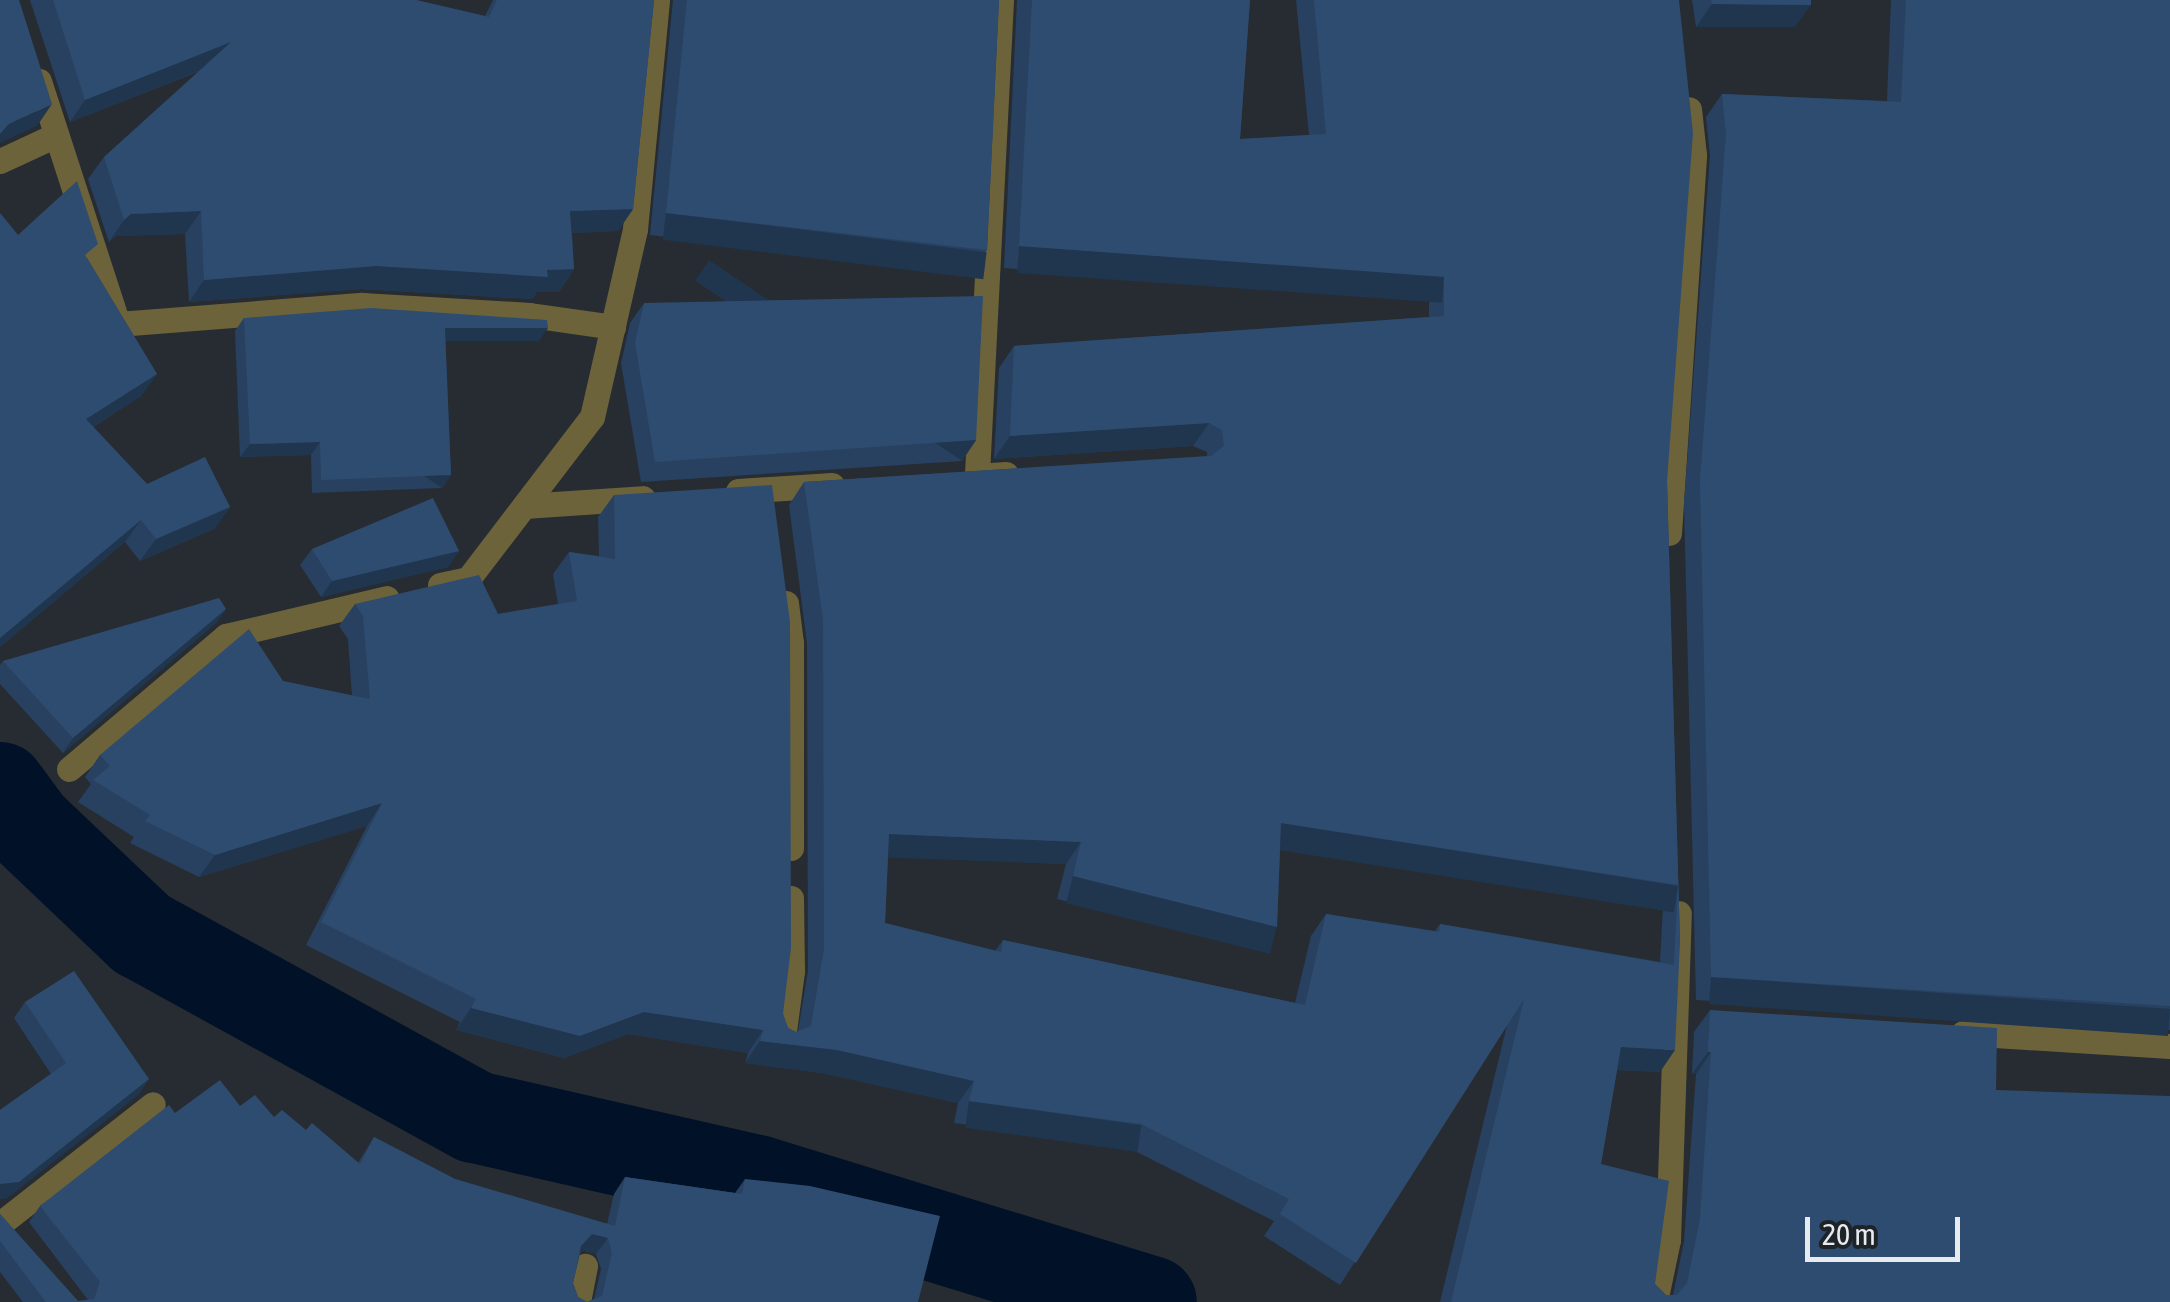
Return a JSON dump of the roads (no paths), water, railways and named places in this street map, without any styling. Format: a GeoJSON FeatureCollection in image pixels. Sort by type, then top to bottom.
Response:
{"type":"FeatureCollection","features":[{"type":"Feature","properties":{"kind":"street"},"geometry":{"type":"LineString","coordinates":[[68,769],[226,636],[468,579],[524,506],[592,417],[635,229],[657,0]]}},
{"type":"Feature","properties":{"kind":"street"},"geometry":{"type":"LineString","coordinates":[[1002,0],[968,476],[1036,472]]}},
{"type":"Feature","properties":{"kind":"street"},"geometry":{"type":"LineString","coordinates":[[29,50],[118,324],[362,304],[530,314],[613,326]]}},
{"type":"Feature","properties":{"kind":"street"},"geometry":{"type":"LineString","coordinates":[[1669,561],[1668,504],[1694,155],[1686,78]]}},
{"type":"Feature","properties":{"kind":"street"},"geometry":{"type":"LineString","coordinates":[[0,161],[56,135]]}},
{"type":"Feature","properties":{"kind":"street"},"geometry":{"type":"LineString","coordinates":[[721,492],[771,499],[864,483]]}},
{"type":"Feature","properties":{"kind":"street"},"geometry":{"type":"LineString","coordinates":[[524,506],[662,496]]}},
{"type":"Feature","properties":{"kind":"street"},"geometry":{"type":"LineString","coordinates":[[783,586],[791,643],[792,952],[783,1038]]}},
{"type":"Feature","properties":{"kind":"street"},"geometry":{"type":"LineString","coordinates":[[1656,1302],[1668,1240],[1689,1016],[1678,887]]}},
{"type":"Feature","properties":{"kind":"street"},"geometry":{"type":"LineString","coordinates":[[1934,1031],[2170,1046]]}},
{"type":"Feature","properties":{"kind":"street"},"geometry":{"type":"LineString","coordinates":[[6,1223],[153,1104]]}},
{"type":"Feature","properties":{"kind":"street"},"geometry":{"type":"LineString","coordinates":[[578,1302],[585,1266]]}},
{"type":"Feature","properties":{"kind":"waterway"},"geometry":{"type":"LineString","coordinates":[[0,788],[28,826],[142,934],[475,1117],[757,1181],[1151,1302]]}}]}
